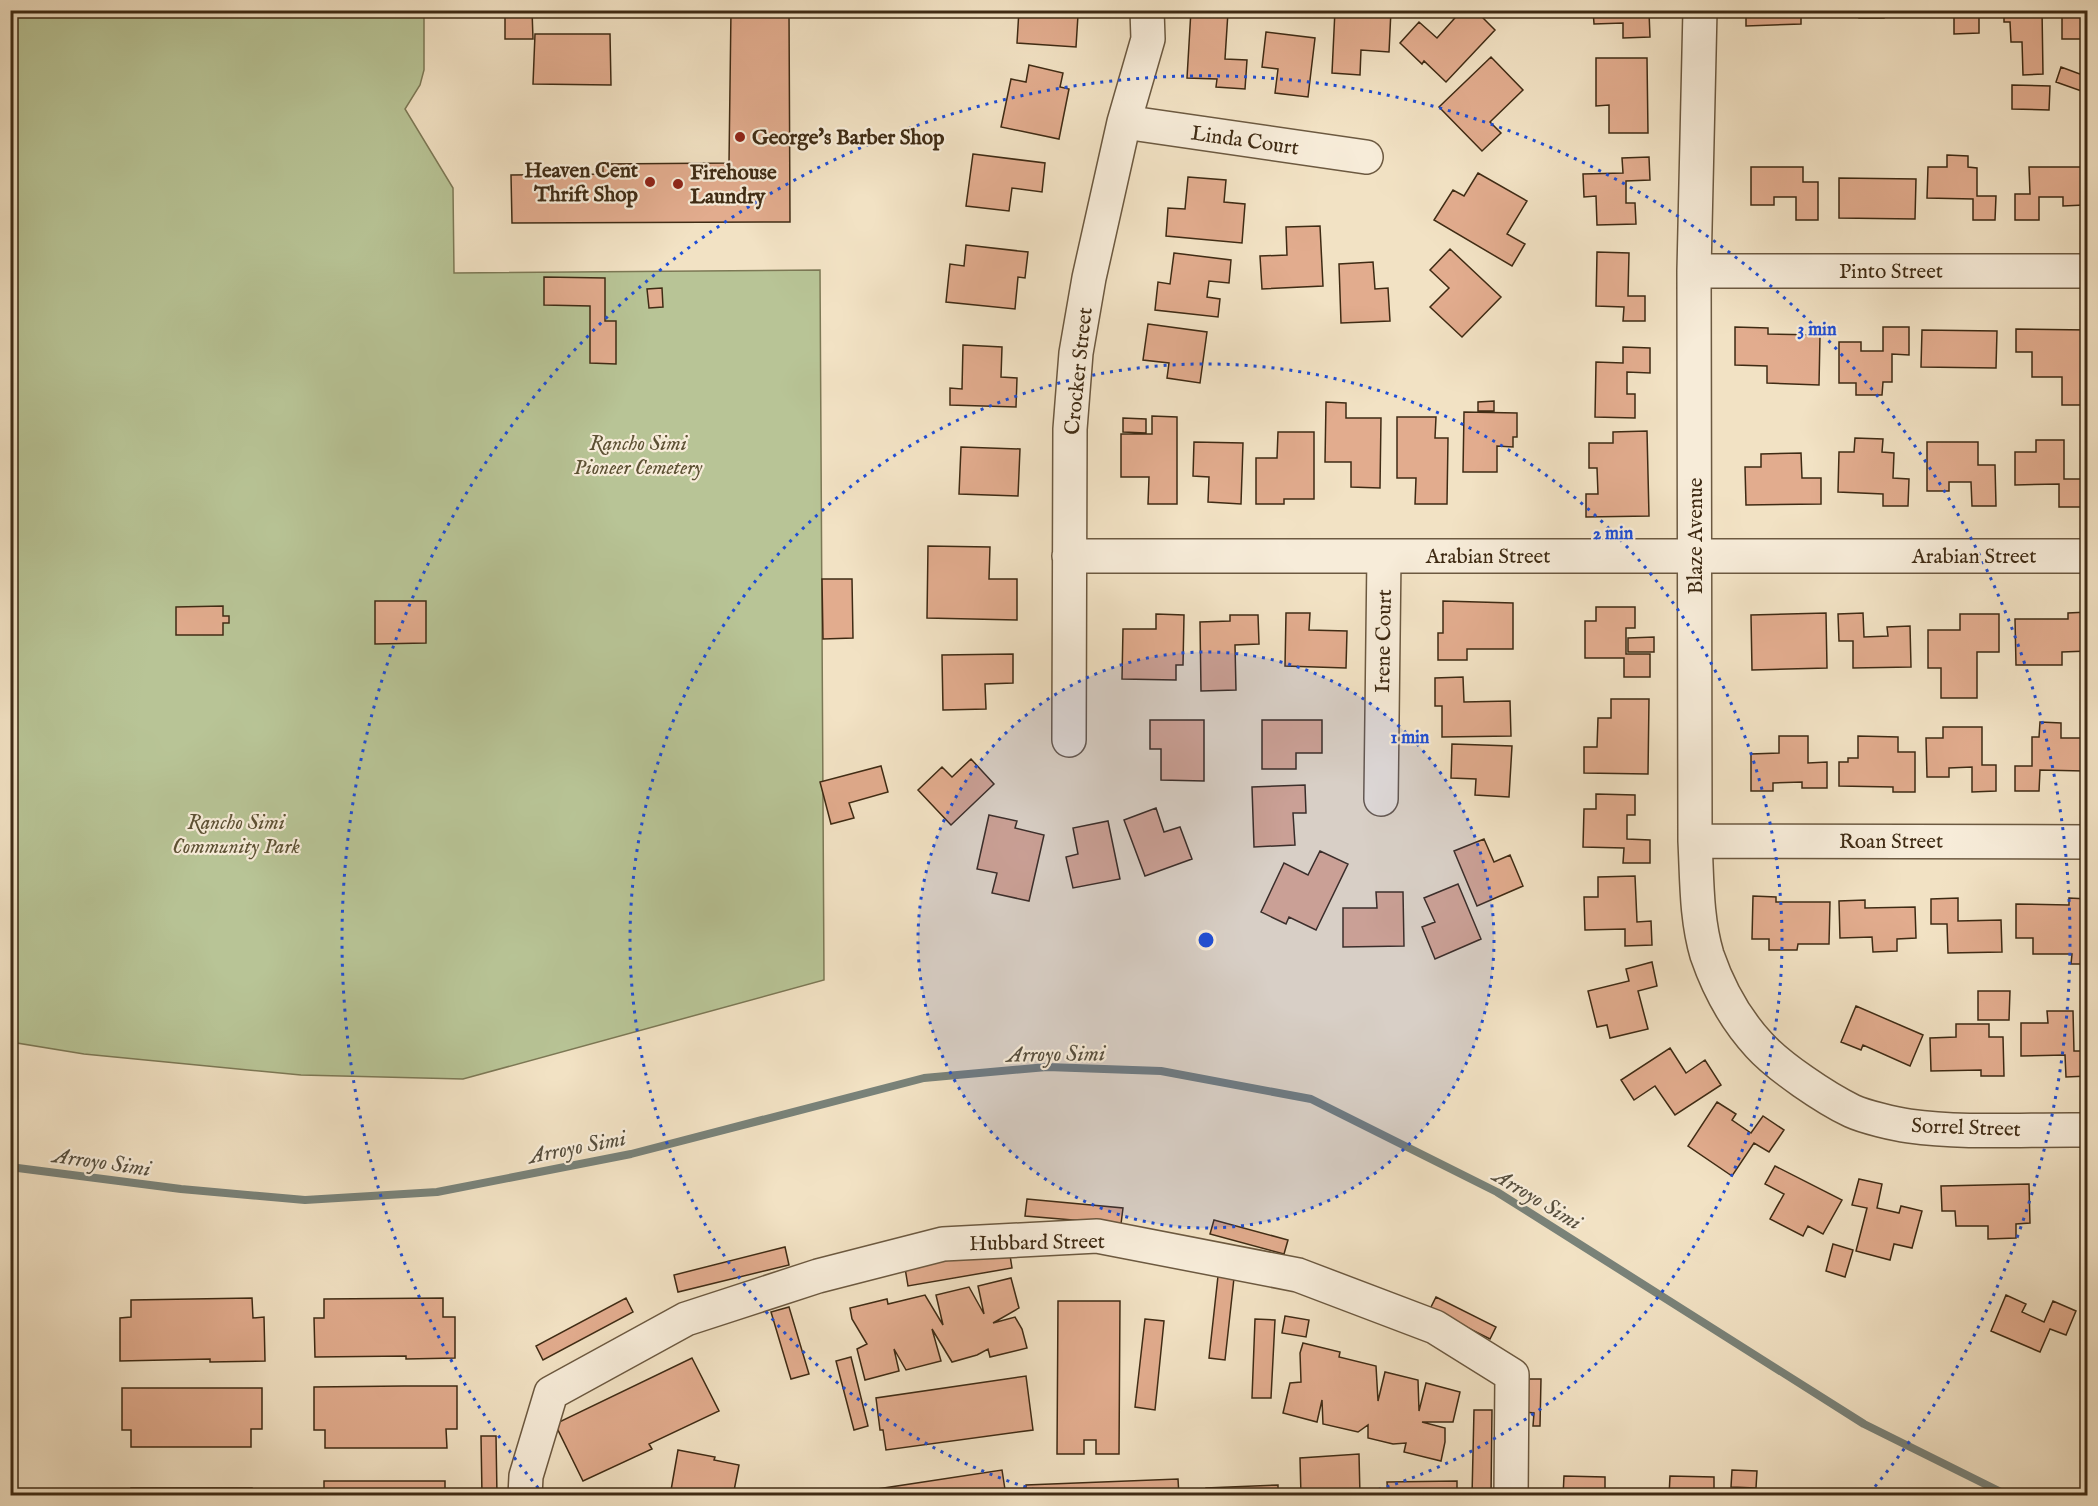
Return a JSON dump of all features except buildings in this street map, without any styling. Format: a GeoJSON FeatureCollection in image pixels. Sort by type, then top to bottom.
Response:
{"type":"FeatureCollection","features":[{"type":"Feature","properties":{"kind":"street","name":"Crocker Street"},"geometry":{"type":"LineString","coordinates":[[1069,740],[1070,429],[1076,353],[1089,278],[1124,122],[1148,39],[1147,10]]}},
{"type":"Feature","properties":{"kind":"street","name":"Blaze Avenue"},"geometry":{"type":"LineString","coordinates":[[1700,10],[1694,271],[1695,841],[1699,917],[1707,954],[1718,981],[1736,1015],[1759,1046]]}},
{"type":"Feature","properties":{"kind":"street","name":"Linda Court"},"geometry":{"type":"LineString","coordinates":[[1124,122],[1366,157]]}},
{"type":"Feature","properties":{"kind":"street","name":"Pinto Street"},"geometry":{"type":"LineString","coordinates":[[1694,271],[2088,271]]}},
{"type":"Feature","properties":{"kind":"street","name":"Arabian Street"},"geometry":{"type":"LineString","coordinates":[[1069,556],[2088,556]]}},
{"type":"Feature","properties":{"kind":"street","name":"Irene Court"},"geometry":{"type":"LineString","coordinates":[[1381,799],[1384,556]]}},
{"type":"Feature","properties":{"kind":"street","name":"Roan Street"},"geometry":{"type":"LineString","coordinates":[[1695,841],[2088,842]]}},
{"type":"Feature","properties":{"kind":"street","name":"Sorrel Street"},"geometry":{"type":"LineString","coordinates":[[1759,1046],[1802,1081],[1853,1111],[1907,1126],[1941,1129],[2088,1130]]}},
{"type":"Feature","properties":{"kind":"street","name":"Hubbard Street"},"geometry":{"type":"LineString","coordinates":[[525,1496],[526,1476],[551,1393],[686,1318],[818,1276],[943,1244],[1097,1236],[1298,1275],[1435,1327],[1512,1375],[1511,1496]]}},
{"type":"Feature","properties":{"kind":"green space","name":"Rancho Simi Community Park"},"geometry":{"type":"Polygon","coordinates":[[[11,11],[424,11],[424,70],[420,85],[405,109],[453,188],[454,273],[820,270],[824,980],[463,1079],[301,1075],[84,1054],[11,1042],[11,11]]]}},
{"type":"Feature","properties":{"kind":"waterway","name":"Arroyo Simi"},"geometry":{"type":"LineString","coordinates":[[10,1167],[181,1189],[305,1200],[437,1192],[631,1154],[924,1078],[1047,1067],[1161,1071],[1311,1099],[1497,1192],[1864,1424],[2009,1496]]}},
{"type":"Feature","properties":{"kind":"place","name":"George's Barber Shop"},"geometry":{"type":"Point","coordinates":[740,137]}},
{"type":"Feature","properties":{"kind":"place","name":"Heaven Cent Thrift Shop"},"geometry":{"type":"Point","coordinates":[650,182]}},
{"type":"Feature","properties":{"kind":"place","name":"Firehouse Laundry"},"geometry":{"type":"Point","coordinates":[678,184]}},
{"type":"Feature","properties":{"kind":"park label","name":"Rancho Simi Pioneer Cemetery"},"geometry":{"type":"Point","coordinates":[638,455]}}]}
